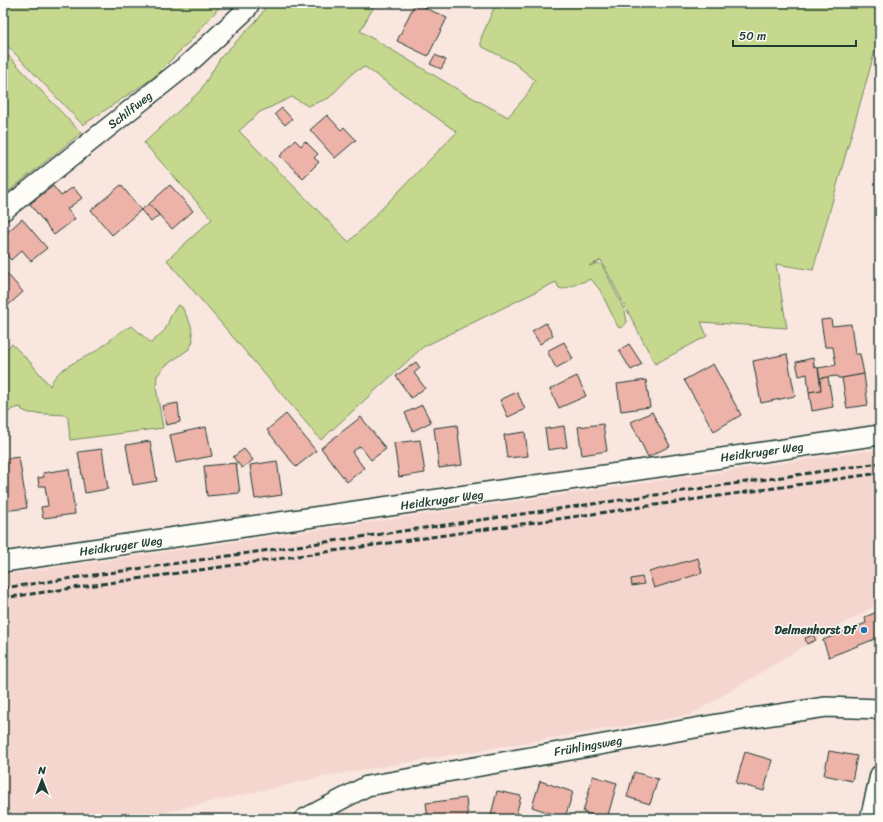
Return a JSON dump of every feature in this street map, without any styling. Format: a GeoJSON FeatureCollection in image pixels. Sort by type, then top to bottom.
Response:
{"type":"FeatureCollection","features":[{"type":"Feature","properties":{"kind":"street","name":"Schilfweg"},"geometry":{"type":"LineString","coordinates":[[3,211],[188,64],[246,10],[250,3]]}},
{"type":"Feature","properties":{"kind":"street","name":"Heidkruger Weg"},"geometry":{"type":"LineString","coordinates":[[3,562],[880,435]]}},
{"type":"Feature","properties":{"kind":"street","name":"Frühlingsweg"},"geometry":{"type":"LineString","coordinates":[[304,819],[367,786],[746,719],[826,707],[880,709]]}},
{"type":"Feature","properties":{"kind":"street"},"geometry":{"type":"LineString","coordinates":[[870,819],[880,775]]}},
{"type":"Feature","properties":{"kind":"shaded area"},"geometry":{"type":"Polygon","coordinates":[[[880,449],[880,603],[823,635],[690,715],[326,776],[134,819],[3,819],[3,575],[880,449]]]}},
{"type":"Feature","properties":{"kind":"green space"},"geometry":{"type":"Polygon","coordinates":[[[3,3],[223,3],[191,40],[153,78],[83,125],[3,41],[3,3]]]}},
{"type":"Feature","properties":{"kind":"green space"},"geometry":{"type":"Polygon","coordinates":[[[267,3],[376,3],[360,31],[462,92],[508,117],[526,96],[535,80],[514,63],[481,46],[481,38],[496,3],[880,3],[880,33],[813,270],[776,264],[787,328],[701,322],[707,336],[655,364],[601,260],[589,266],[597,263],[602,265],[625,311],[627,322],[622,328],[618,327],[600,290],[591,279],[563,289],[559,288],[556,282],[423,347],[321,440],[167,260],[212,219],[144,143],[200,91],[221,57],[260,17],[267,3]],[[365,67],[355,71],[329,98],[308,106],[292,97],[260,112],[239,131],[349,242],[457,132],[365,67]]]}},
{"type":"Feature","properties":{"kind":"green space"},"geometry":{"type":"Polygon","coordinates":[[[3,50],[81,133],[3,196],[3,50]]]}},
{"type":"Feature","properties":{"kind":"green space"},"geometry":{"type":"Polygon","coordinates":[[[178,305],[182,307],[191,325],[193,341],[189,349],[165,366],[157,376],[156,387],[163,428],[70,440],[68,418],[66,415],[29,413],[22,410],[21,407],[12,409],[3,418],[3,352],[12,344],[30,362],[50,386],[53,379],[64,369],[93,353],[118,333],[127,328],[132,326],[151,343],[165,330],[172,313],[178,305]]]}},
{"type":"Feature","properties":{"kind":"building"},"geometry":{"type":"Polygon","coordinates":[[[415,3],[447,18],[428,56],[397,41],[415,3]]]}},
{"type":"Feature","properties":{"kind":"building"},"geometry":{"type":"Polygon","coordinates":[[[435,55],[446,60],[441,69],[430,64],[435,55]]]}},
{"type":"Feature","properties":{"kind":"building"},"geometry":{"type":"Polygon","coordinates":[[[282,108],[292,119],[285,125],[275,114],[282,108]]]}},
{"type":"Feature","properties":{"kind":"building"},"geometry":{"type":"Polygon","coordinates":[[[327,115],[341,130],[344,127],[356,140],[335,158],[310,130],[327,115]]]}},
{"type":"Feature","properties":{"kind":"building"},"geometry":{"type":"Polygon","coordinates":[[[295,140],[301,146],[305,141],[318,154],[314,158],[319,162],[303,178],[280,156],[295,140]]]}},
{"type":"Feature","properties":{"kind":"building"},"geometry":{"type":"Polygon","coordinates":[[[121,185],[141,210],[112,235],[91,210],[121,185]]]}},
{"type":"Feature","properties":{"kind":"building"},"geometry":{"type":"Polygon","coordinates":[[[170,185],[193,211],[172,229],[149,204],[170,185]]]}},
{"type":"Feature","properties":{"kind":"building"},"geometry":{"type":"Polygon","coordinates":[[[53,186],[61,196],[73,187],[82,198],[67,209],[75,219],[54,235],[30,204],[53,186]]]}},
{"type":"Feature","properties":{"kind":"building"},"geometry":{"type":"Polygon","coordinates":[[[149,204],[159,215],[151,222],[141,210],[149,204]]]}},
{"type":"Feature","properties":{"kind":"building"},"geometry":{"type":"Polygon","coordinates":[[[22,219],[47,248],[31,261],[22,250],[11,260],[3,251],[3,236],[22,219]]]}},
{"type":"Feature","properties":{"kind":"building"},"geometry":{"type":"Polygon","coordinates":[[[3,269],[23,292],[3,310],[3,269]]]}},
{"type":"Feature","properties":{"kind":"building"},"geometry":{"type":"Polygon","coordinates":[[[831,319],[832,326],[851,324],[855,354],[860,354],[864,374],[842,378],[838,378],[837,376],[820,378],[818,368],[836,365],[833,347],[825,347],[821,320],[831,319]]]}},
{"type":"Feature","properties":{"kind":"building"},"geometry":{"type":"Polygon","coordinates":[[[546,323],[553,335],[540,344],[532,331],[546,323]]]}},
{"type":"Feature","properties":{"kind":"building"},"geometry":{"type":"Polygon","coordinates":[[[564,342],[573,359],[556,368],[547,351],[564,342]]]}},
{"type":"Feature","properties":{"kind":"building"},"geometry":{"type":"Polygon","coordinates":[[[629,344],[642,364],[631,370],[619,350],[629,344]]]}},
{"type":"Feature","properties":{"kind":"building"},"geometry":{"type":"Polygon","coordinates":[[[787,354],[795,396],[761,403],[753,361],[787,354]]]}},
{"type":"Feature","properties":{"kind":"building"},"geometry":{"type":"Polygon","coordinates":[[[813,358],[814,366],[818,368],[821,390],[809,392],[807,374],[799,376],[796,362],[813,358]]]}},
{"type":"Feature","properties":{"kind":"building"},"geometry":{"type":"Polygon","coordinates":[[[416,362],[420,368],[414,373],[425,388],[411,398],[396,376],[416,362]]]}},
{"type":"Feature","properties":{"kind":"building"},"geometry":{"type":"Polygon","coordinates":[[[713,364],[741,415],[714,431],[684,380],[713,364]]]}},
{"type":"Feature","properties":{"kind":"building"},"geometry":{"type":"Polygon","coordinates":[[[864,374],[868,405],[847,408],[842,378],[864,374]]]}},
{"type":"Feature","properties":{"kind":"building"},"geometry":{"type":"Polygon","coordinates":[[[577,376],[586,396],[559,408],[550,389],[577,376]]]}},
{"type":"Feature","properties":{"kind":"building"},"geometry":{"type":"Polygon","coordinates":[[[828,377],[833,407],[812,411],[809,392],[821,390],[820,378],[828,377]]]}},
{"type":"Feature","properties":{"kind":"building"},"geometry":{"type":"Polygon","coordinates":[[[646,380],[650,407],[621,411],[617,384],[646,380]]]}},
{"type":"Feature","properties":{"kind":"building"},"geometry":{"type":"Polygon","coordinates":[[[517,392],[525,409],[508,417],[500,400],[517,392]]]}},
{"type":"Feature","properties":{"kind":"building"},"geometry":{"type":"Polygon","coordinates":[[[178,403],[180,422],[166,425],[162,406],[178,403]]]}},
{"type":"Feature","properties":{"kind":"building"},"geometry":{"type":"Polygon","coordinates":[[[422,405],[431,422],[413,431],[405,413],[422,405]]]}},
{"type":"Feature","properties":{"kind":"building"},"geometry":{"type":"Polygon","coordinates":[[[652,412],[670,446],[648,457],[631,422],[652,412]]]}},
{"type":"Feature","properties":{"kind":"building"},"geometry":{"type":"Polygon","coordinates":[[[286,414],[316,451],[296,467],[267,430],[286,414]]]}},
{"type":"Feature","properties":{"kind":"building"},"geometry":{"type":"Polygon","coordinates":[[[361,417],[386,449],[371,460],[360,446],[352,452],[364,468],[347,482],[321,448],[361,417]]]}},
{"type":"Feature","properties":{"kind":"building"},"geometry":{"type":"Polygon","coordinates":[[[603,424],[607,451],[582,455],[578,427],[603,424]]]}},
{"type":"Feature","properties":{"kind":"building"},"geometry":{"type":"Polygon","coordinates":[[[457,425],[462,465],[439,468],[434,428],[457,425]]]}},
{"type":"Feature","properties":{"kind":"building"},"geometry":{"type":"Polygon","coordinates":[[[564,426],[567,447],[548,450],[545,429],[564,426]]]}},
{"type":"Feature","properties":{"kind":"building"},"geometry":{"type":"Polygon","coordinates":[[[206,427],[212,456],[176,463],[170,435],[206,427]]]}},
{"type":"Feature","properties":{"kind":"building"},"geometry":{"type":"Polygon","coordinates":[[[525,432],[528,456],[507,458],[504,435],[525,432]]]}},
{"type":"Feature","properties":{"kind":"building"},"geometry":{"type":"Polygon","coordinates":[[[420,440],[425,473],[399,477],[394,443],[420,440]]]}},
{"type":"Feature","properties":{"kind":"building"},"geometry":{"type":"Polygon","coordinates":[[[150,441],[157,481],[133,485],[126,445],[150,441]]]}},
{"type":"Feature","properties":{"kind":"building"},"geometry":{"type":"Polygon","coordinates":[[[102,449],[108,489],[85,493],[78,452],[102,449]]]}},
{"type":"Feature","properties":{"kind":"building"},"geometry":{"type":"Polygon","coordinates":[[[244,449],[253,460],[242,468],[233,457],[244,449]]]}},
{"type":"Feature","properties":{"kind":"building"},"geometry":{"type":"Polygon","coordinates":[[[19,457],[27,508],[3,511],[3,459],[19,457]]]}},
{"type":"Feature","properties":{"kind":"building"},"geometry":{"type":"Polygon","coordinates":[[[277,461],[282,495],[255,499],[250,465],[277,461]]]}},
{"type":"Feature","properties":{"kind":"building"},"geometry":{"type":"Polygon","coordinates":[[[236,463],[240,493],[207,496],[204,466],[236,463]]]}},
{"type":"Feature","properties":{"kind":"building"},"geometry":{"type":"Polygon","coordinates":[[[69,469],[75,514],[43,518],[41,507],[48,506],[45,486],[39,486],[38,478],[44,477],[43,473],[69,469]]]}},
{"type":"Feature","properties":{"kind":"building"},"geometry":{"type":"Polygon","coordinates":[[[698,558],[702,573],[654,588],[649,572],[698,558]]]}},
{"type":"Feature","properties":{"kind":"building"},"geometry":{"type":"Polygon","coordinates":[[[642,577],[644,584],[632,586],[631,579],[642,577]]]}},
{"type":"Feature","properties":{"kind":"building","name":"Delmenhorst Df"},"geometry":{"type":"Polygon","coordinates":[[[877,612],[880,616],[880,637],[829,657],[823,640],[866,623],[865,617],[877,612]]]}},
{"type":"Feature","properties":{"kind":"building"},"geometry":{"type":"Polygon","coordinates":[[[813,635],[816,640],[807,644],[805,638],[813,635]]]}},
{"type":"Feature","properties":{"kind":"building"},"geometry":{"type":"Polygon","coordinates":[[[829,751],[857,756],[852,781],[824,775],[829,751]]]}},
{"type":"Feature","properties":{"kind":"building"},"geometry":{"type":"Polygon","coordinates":[[[745,752],[772,760],[764,791],[736,783],[745,752]]]}},
{"type":"Feature","properties":{"kind":"building"},"geometry":{"type":"Polygon","coordinates":[[[634,772],[658,779],[650,804],[627,797],[634,772]]]}},
{"type":"Feature","properties":{"kind":"building"},"geometry":{"type":"Polygon","coordinates":[[[593,776],[617,783],[607,819],[583,812],[593,776]]]}},
{"type":"Feature","properties":{"kind":"building"},"geometry":{"type":"Polygon","coordinates":[[[540,781],[573,792],[565,818],[532,807],[540,781]]]}},
{"type":"Feature","properties":{"kind":"building"},"geometry":{"type":"Polygon","coordinates":[[[497,791],[521,796],[515,819],[491,815],[497,791]]]}},
{"type":"Feature","properties":{"kind":"building"},"geometry":{"type":"Polygon","coordinates":[[[466,798],[468,819],[428,819],[426,803],[466,798]]]}},
{"type":"Feature","properties":{"kind":"building"},"geometry":{"type":"Polygon","coordinates":[[[411,815],[412,819],[395,819],[411,815]]]}},
{"type":"Feature","properties":{"kind":"railway"},"geometry":{"type":"LineString","coordinates":[[3,588],[880,463]]}},
{"type":"Feature","properties":{"kind":"railway"},"geometry":{"type":"LineString","coordinates":[[3,598],[880,473]]}},
{"type":"Feature","properties":{"kind":"place","name":"Delmenhorst Df"},"geometry":{"type":"Point","coordinates":[864,630]}}]}
